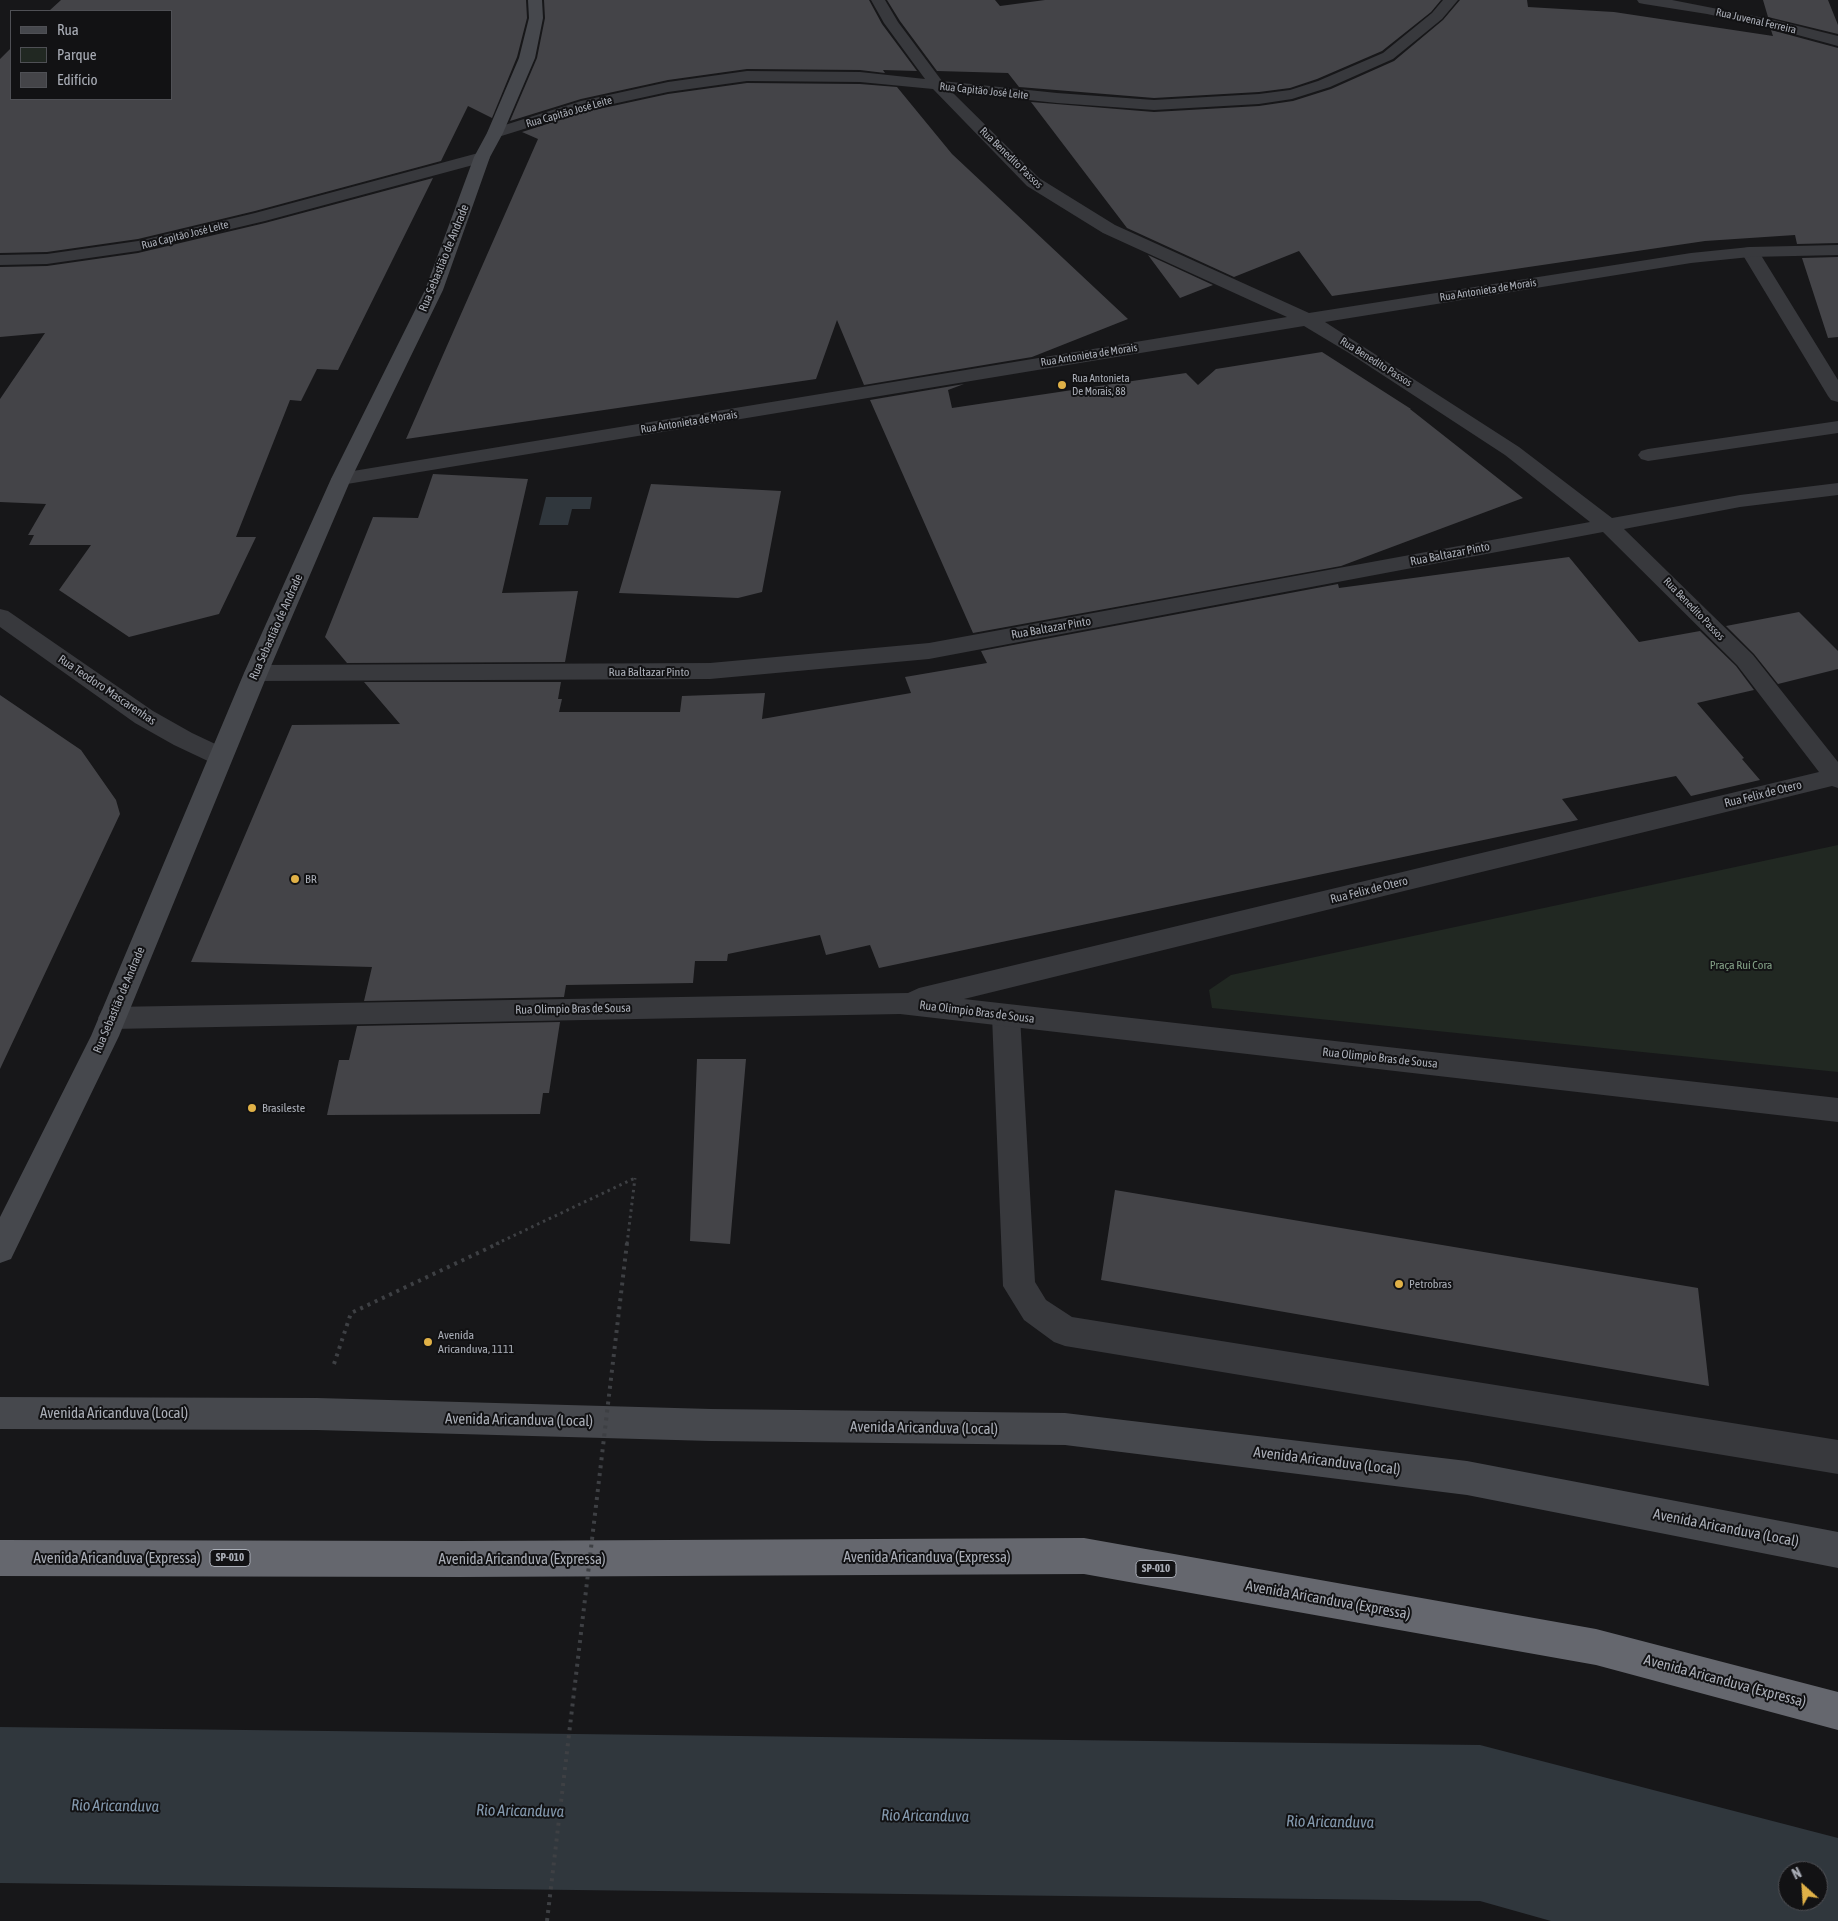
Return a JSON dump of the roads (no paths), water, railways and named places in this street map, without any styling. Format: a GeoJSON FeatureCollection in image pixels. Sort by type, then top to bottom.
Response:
{"type":"FeatureCollection","features":[{"type":"Feature","properties":{"kind":"highway","name":"Avenida Aricanduva (Expressa)"},"geometry":{"type":"LineString","coordinates":[[0,1558],[460,1559],[1084,1556],[1596,1647],[1838,1711]]}},
{"type":"Feature","properties":{"kind":"street","name":"Rua Sebastião de Andrade"},"geometry":{"type":"LineString","coordinates":[[0,1248],[105,1036],[220,756],[341,479],[434,290],[482,158],[495,133],[526,58],[536,18],[535,0]]}},
{"type":"Feature","properties":{"kind":"street","name":"Rua Benedito Passos"},"geometry":{"type":"LineString","coordinates":[[878,0],[891,23],[938,86],[1033,182],[1109,229],[1306,320],[1382,365],[1512,451],[1608,524],[1745,660],[1837,777]]}},
{"type":"Feature","properties":{"kind":"street","name":"Rua Capitão José Leite"},"geometry":{"type":"LineString","coordinates":[[495,133],[582,106],[668,87],[747,76],[860,77],[938,86],[1154,105],[1259,99],[1292,94],[1324,84],[1388,56],[1437,16],[1451,0]]}},
{"type":"Feature","properties":{"kind":"street","name":"Rua Juvenal Ferreira"},"geometry":{"type":"LineString","coordinates":[[1644,0],[1764,22],[1836,40]]}},
{"type":"Feature","properties":{"kind":"street","name":"Rua Capitão José Leite"},"geometry":{"type":"LineString","coordinates":[[0,260],[47,259],[138,246],[482,158]]}},
{"type":"Feature","properties":{"kind":"street","name":"Rua Antonieta de Morais"},"geometry":{"type":"LineString","coordinates":[[341,479],[1691,258],[1750,252],[1838,250]]}},
{"type":"Feature","properties":{"kind":"street"},"geometry":{"type":"LineString","coordinates":[[1750,252],[1838,396]]}},
{"type":"Feature","properties":{"kind":"street"},"geometry":{"type":"LineString","coordinates":[[1648,455],[1838,428]]}},
{"type":"Feature","properties":{"kind":"street","name":"Rua Baltazar Pinto"},"geometry":{"type":"LineString","coordinates":[[256,673],[710,671],[928,650],[1608,524],[1740,501],[1838,489]]}},
{"type":"Feature","properties":{"kind":"street","name":"Rua Teodoro Mascarenhas"},"geometry":{"type":"LineString","coordinates":[[0,616],[144,717],[182,739],[220,756]]}},
{"type":"Feature","properties":{"kind":"street","name":"Rua Felix de Otero"},"geometry":{"type":"LineString","coordinates":[[900,1003],[1837,777]]}},
{"type":"Feature","properties":{"kind":"street","name":"Rua Olimpio Bras de Sousa"},"geometry":{"type":"LineString","coordinates":[[112,1018],[900,1003],[1838,1110]]}},
{"type":"Feature","properties":{"kind":"street"},"geometry":{"type":"LineString","coordinates":[[1006,1016],[1020,1286],[1035,1310],[1065,1331],[1838,1456]]}},
{"type":"Feature","properties":{"kind":"street","name":"Avenida Aricanduva (Local)"},"geometry":{"type":"LineString","coordinates":[[0,1413],[318,1414],[711,1425],[1065,1429],[1467,1478],[1838,1550]]}},
{"type":"Feature","properties":{"kind":"waterway","name":"Rio Aricanduva"},"geometry":{"type":"LineString","coordinates":[[0,1805],[1480,1823],[1838,1919]]}},
{"type":"Feature","properties":{"kind":"place","name":"Rua Antonieta De Morais, 88"},"geometry":{"type":"Point","coordinates":[1062,385]}},
{"type":"Feature","properties":{"kind":"place","name":"BR"},"geometry":{"type":"Point","coordinates":[295,879]}},
{"type":"Feature","properties":{"kind":"place","name":"Brasileste"},"geometry":{"type":"Point","coordinates":[252,1108]}},
{"type":"Feature","properties":{"kind":"place","name":"Petrobras"},"geometry":{"type":"Point","coordinates":[1399,1284]}},
{"type":"Feature","properties":{"kind":"place","name":"Avenida Aricanduva, 1111"},"geometry":{"type":"Point","coordinates":[428,1342]}},
{"type":"Feature","properties":{"kind":"park label","name":"Praça Rui Cora"},"geometry":{"type":"Point","coordinates":[1741,965]}}]}
